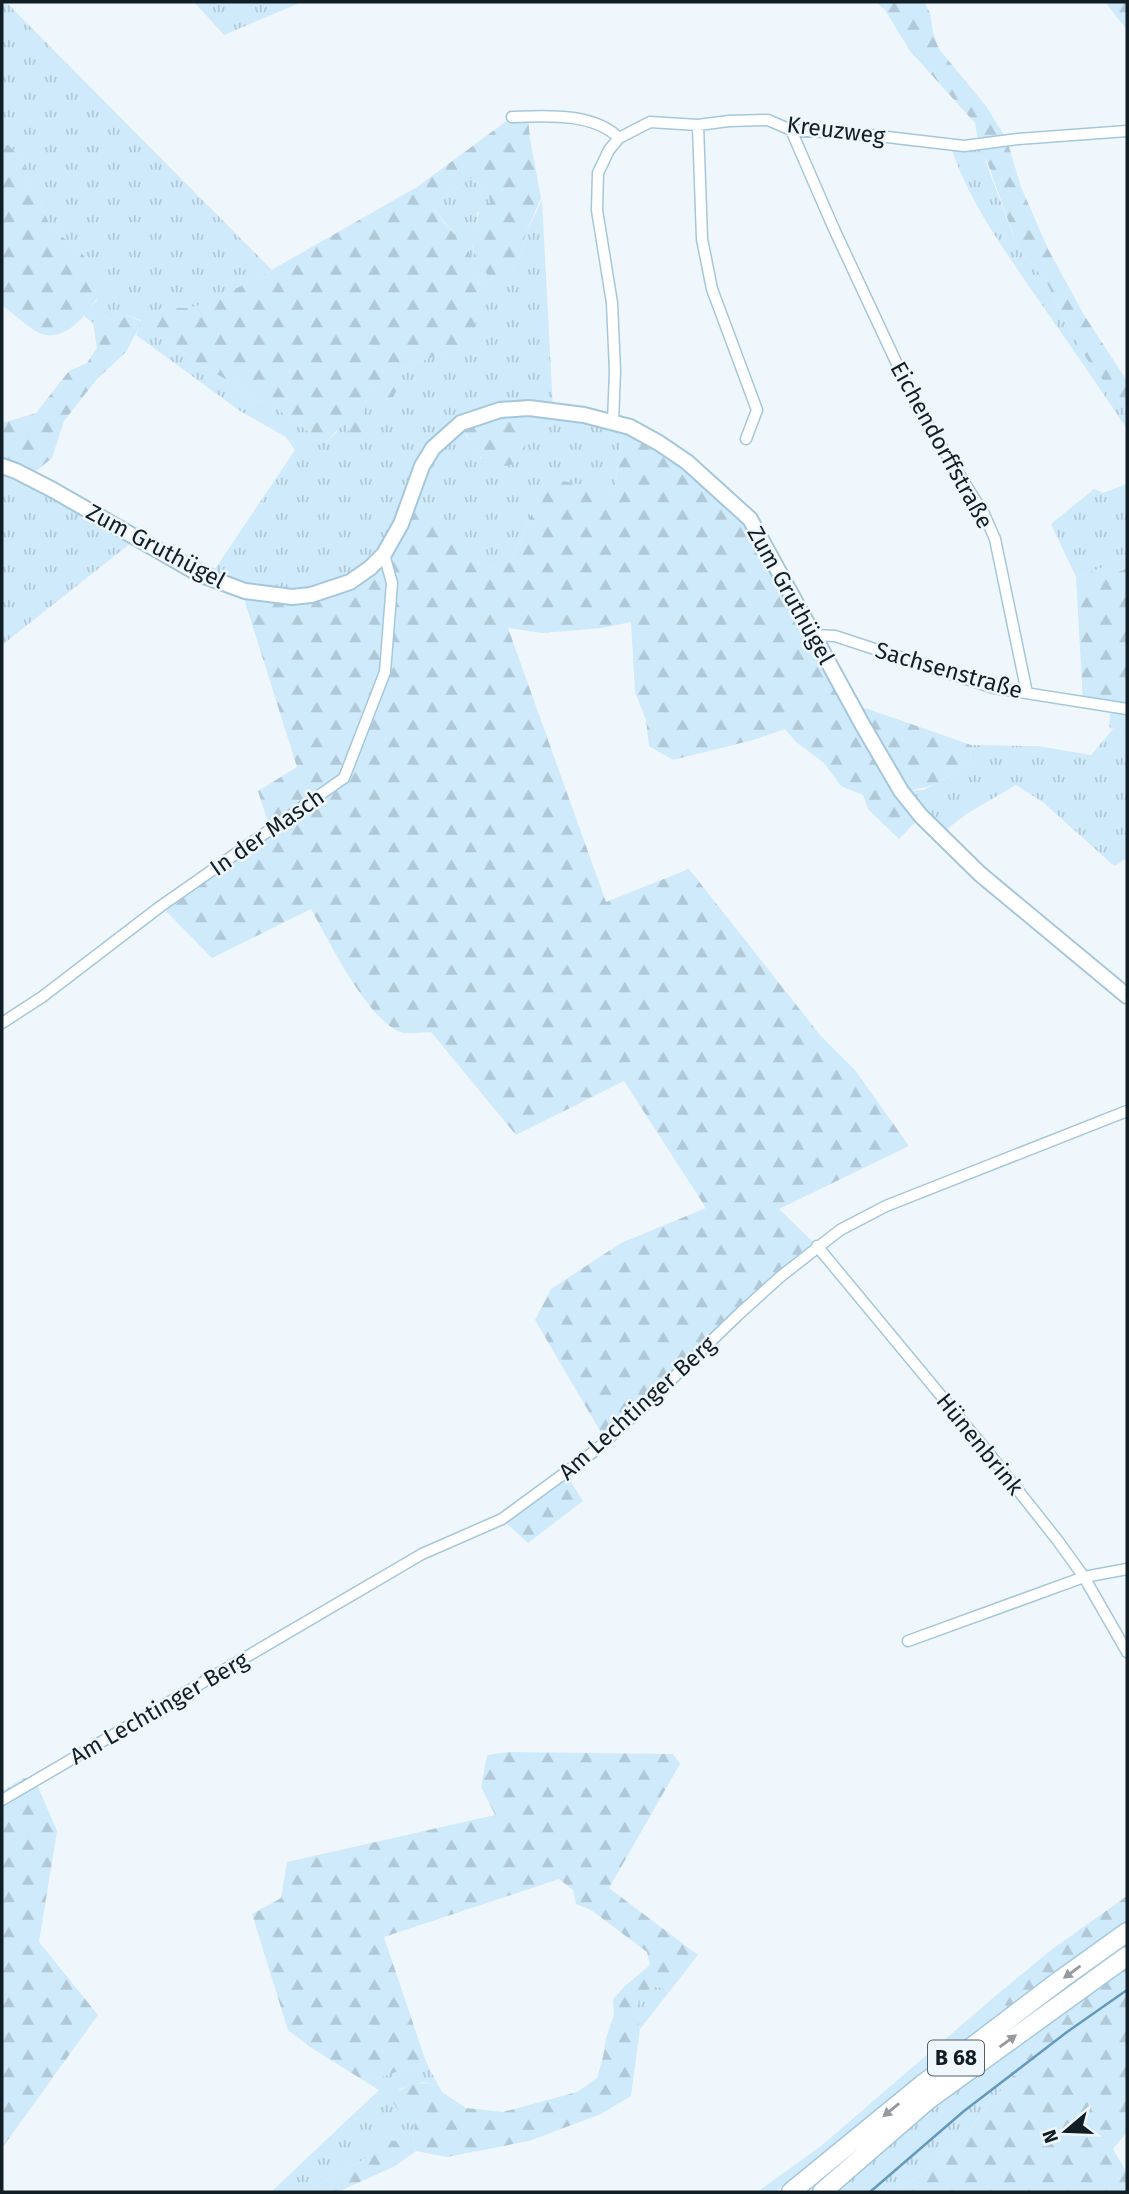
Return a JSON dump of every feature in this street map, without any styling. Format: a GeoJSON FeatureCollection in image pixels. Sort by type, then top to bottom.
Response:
{"type":"FeatureCollection","features":[{"type":"Feature","properties":{"kind":"highway","name":"B 68"},"geometry":{"type":"LineString","coordinates":[[791,2192],[923,2084],[1127,1932]]}},
{"type":"Feature","properties":{"kind":"highway","name":"B 68"},"geometry":{"type":"LineString","coordinates":[[822,2192],[928,2100],[1127,1955]]}},
{"type":"Feature","properties":{"kind":"street"},"geometry":{"type":"LineString","coordinates":[[512,117],[574,119],[598,124],[611,130],[619,138],[609,150],[598,173],[597,210],[612,303],[615,371],[613,422]]}},
{"type":"Feature","properties":{"kind":"street","name":"Kreuzweg"},"geometry":{"type":"LineString","coordinates":[[619,138],[650,122],[698,125],[768,120],[790,130],[870,135],[964,146],[1127,131]]}},
{"type":"Feature","properties":{"kind":"street"},"geometry":{"type":"LineString","coordinates":[[698,125],[702,239],[712,289],[757,410],[746,439]]}},
{"type":"Feature","properties":{"kind":"street","name":"Eichendorffstraße"},"geometry":{"type":"LineString","coordinates":[[790,130],[918,409],[984,514],[995,540],[1027,693]]}},
{"type":"Feature","properties":{"kind":"street","name":"Zum Gruthügel"},"geometry":{"type":"LineString","coordinates":[[2,466],[54,490],[199,574],[245,591],[292,597],[331,590],[350,582],[384,554],[401,524],[422,466],[433,447],[461,423],[500,410],[529,408],[563,411],[630,427],[677,456],[750,519],[901,791],[921,816],[980,874],[1127,996]]}},
{"type":"Feature","properties":{"kind":"street","name":"In der Masch"},"geometry":{"type":"LineString","coordinates":[[2,1023],[42,997],[161,906],[344,778],[385,672],[392,583],[384,554]]}},
{"type":"Feature","properties":{"kind":"street","name":"Sachsenstraße"},"geometry":{"type":"LineString","coordinates":[[814,635],[835,636],[995,688],[1127,709]]}},
{"type":"Feature","properties":{"kind":"street","name":"Am Lechtinger Berg"},"geometry":{"type":"LineString","coordinates":[[2,1800],[422,1555],[502,1519],[596,1450],[738,1315],[840,1230],[886,1206],[1127,1111]]}},
{"type":"Feature","properties":{"kind":"street","name":"Hünenbrink"},"geometry":{"type":"LineString","coordinates":[[817,1247],[991,1456],[1084,1577],[1127,1652]]}},
{"type":"Feature","properties":{"kind":"street"},"geometry":{"type":"LineString","coordinates":[[908,1642],[1084,1577],[1127,1569]]}},
{"type":"Feature","properties":{"kind":"green space"},"geometry":{"type":"Polygon","coordinates":[[[2,2],[6,2],[272,270],[201,306],[161,308],[169,342],[195,362],[241,388],[253,400],[272,405],[325,443],[344,422],[362,410],[369,392],[401,382],[403,368],[444,353],[488,283],[477,271],[471,256],[431,205],[462,185],[467,178],[471,178],[489,195],[490,203],[477,213],[478,237],[472,246],[478,261],[512,269],[542,200],[553,409],[630,427],[621,435],[615,491],[533,511],[511,561],[487,568],[384,554],[331,590],[245,591],[136,539],[2,645],[2,491],[37,472],[215,569],[295,450],[286,437],[240,411],[136,335],[141,320],[126,315],[115,321],[100,315],[93,323],[84,316],[97,300],[80,251],[48,221],[31,192],[21,155],[2,141],[2,2]],[[508,402],[465,435],[481,459],[520,427],[508,402]]]}},
{"type":"Feature","properties":{"kind":"green space"},"geometry":{"type":"Polygon","coordinates":[[[194,2],[302,2],[224,35],[194,2]]]}},
{"type":"Feature","properties":{"kind":"green space"},"geometry":{"type":"Polygon","coordinates":[[[876,2],[924,2],[930,13],[939,49],[986,106],[1007,140],[1021,187],[1048,249],[1084,315],[1127,381],[1127,411],[1087,359],[1046,281],[1018,248],[988,164],[980,151],[975,123],[910,51],[885,10],[876,2]]]}},
{"type":"Feature","properties":{"kind":"green space"},"geometry":{"type":"Polygon","coordinates":[[[1105,2],[1127,2],[1127,30],[1105,2]]]}},
{"type":"Feature","properties":{"kind":"green space"},"geometry":{"type":"Polygon","coordinates":[[[512,117],[528,117],[541,198],[520,255],[512,269],[499,279],[488,275],[481,266],[472,245],[477,235],[479,211],[482,206],[490,203],[489,195],[471,178],[431,205],[467,248],[479,274],[488,283],[487,297],[470,337],[444,353],[403,368],[401,382],[392,399],[382,399],[375,390],[369,393],[362,410],[366,422],[360,437],[352,436],[344,423],[325,443],[272,405],[253,400],[241,388],[195,362],[158,331],[153,316],[161,308],[200,305],[254,280],[417,187],[512,117]]]}},
{"type":"Feature","properties":{"kind":"green space"},"geometry":{"type":"Polygon","coordinates":[[[2,141],[21,155],[31,191],[48,221],[80,251],[95,270],[103,286],[94,303],[79,321],[61,333],[52,335],[37,332],[2,305],[2,141]]]}},
{"type":"Feature","properties":{"kind":"green space"},"geometry":{"type":"Polygon","coordinates":[[[950,144],[979,144],[1018,248],[1046,281],[1072,334],[1127,411],[1127,429],[987,223],[966,184],[950,144]]]}},
{"type":"Feature","properties":{"kind":"green space"},"geometry":{"type":"Polygon","coordinates":[[[100,315],[115,321],[126,315],[141,323],[126,352],[97,379],[64,421],[52,458],[29,477],[2,491],[2,423],[36,413],[69,371],[87,363],[97,348],[93,323],[100,315]]]}},
{"type":"Feature","properties":{"kind":"green space"},"geometry":{"type":"Polygon","coordinates":[[[508,401],[522,432],[524,451],[517,462],[497,466],[481,457],[461,423],[467,412],[508,401]]]}},
{"type":"Feature","properties":{"kind":"green space"},"geometry":{"type":"Polygon","coordinates":[[[630,427],[659,443],[750,519],[856,713],[865,708],[971,745],[970,762],[953,774],[930,786],[901,791],[921,816],[899,839],[868,809],[863,795],[841,786],[824,763],[796,742],[785,729],[673,760],[649,746],[646,720],[635,692],[631,622],[602,628],[543,633],[508,628],[606,902],[689,869],[820,1035],[855,1070],[909,1146],[779,1209],[817,1246],[606,1441],[535,1320],[551,1289],[621,1243],[706,1208],[624,1081],[516,1135],[431,1032],[404,1033],[391,1027],[378,1015],[351,980],[311,909],[212,958],[161,906],[270,829],[258,791],[297,767],[245,602],[245,591],[292,597],[370,568],[412,494],[487,568],[511,561],[533,511],[557,480],[615,491],[621,435],[630,427]]]}},
{"type":"Feature","properties":{"kind":"green space"},"geometry":{"type":"Polygon","coordinates":[[[1127,484],[1127,568],[1121,571],[1104,567],[1076,577],[1051,524],[1094,489],[1103,493],[1127,484]]]}},
{"type":"Feature","properties":{"kind":"green space"},"geometry":{"type":"Polygon","coordinates":[[[1104,567],[1121,571],[1127,568],[1127,735],[1109,727],[1111,706],[1083,702],[1076,577],[1104,567]]]}},
{"type":"Feature","properties":{"kind":"green space"},"geometry":{"type":"Polygon","coordinates":[[[1113,729],[1127,735],[1127,858],[1114,866],[1044,803],[1016,785],[968,813],[939,835],[901,791],[923,790],[947,778],[970,762],[971,745],[1038,746],[1091,755],[1113,729]]]}},
{"type":"Feature","properties":{"kind":"green space"},"geometry":{"type":"Polygon","coordinates":[[[566,1474],[583,1501],[528,1543],[502,1519],[566,1474]]]}},
{"type":"Feature","properties":{"kind":"green space"},"geometry":{"type":"Polygon","coordinates":[[[509,1752],[673,1754],[680,1764],[609,1888],[698,1955],[669,1992],[657,1986],[639,1999],[637,2014],[640,2029],[631,2096],[601,2114],[529,2141],[447,2157],[416,2151],[413,2144],[415,2120],[400,2112],[391,2098],[407,2087],[431,2084],[438,2085],[442,2092],[466,2108],[503,2112],[577,2092],[597,2078],[614,2015],[613,1999],[650,1965],[647,1952],[591,1910],[576,1904],[573,1890],[559,1879],[384,1937],[426,2062],[366,2082],[288,2030],[252,1914],[281,1898],[287,1862],[495,1815],[481,1787],[487,1755],[509,1752]]]}},
{"type":"Feature","properties":{"kind":"green space"},"geometry":{"type":"Polygon","coordinates":[[[24,1778],[35,1780],[57,1831],[39,1942],[98,2015],[2,2148],[2,1791],[24,1778]]]}},
{"type":"Feature","properties":{"kind":"green space"},"geometry":{"type":"Polygon","coordinates":[[[1127,1896],[1127,1923],[1008,2007],[993,1998],[1051,1950],[1127,1896]]]}},
{"type":"Feature","properties":{"kind":"green space"},"geometry":{"type":"Polygon","coordinates":[[[1127,1965],[1127,2132],[1113,2149],[1127,2173],[1127,2192],[890,2192],[915,2180],[963,2140],[985,2107],[1012,2079],[1064,2009],[1127,1965]]]}},
{"type":"Feature","properties":{"kind":"green space"},"geometry":{"type":"Polygon","coordinates":[[[657,1986],[669,1992],[640,2029],[638,1999],[657,1986]]]}},
{"type":"Feature","properties":{"kind":"green space"},"geometry":{"type":"Polygon","coordinates":[[[993,1998],[1008,2007],[897,2092],[775,2192],[757,2192],[821,2146],[993,1998]]]}},
{"type":"Feature","properties":{"kind":"green space"},"geometry":{"type":"Polygon","coordinates":[[[1064,2009],[1012,2079],[985,2107],[963,2140],[915,2180],[890,2192],[831,2192],[926,2113],[1064,2009]]]}},
{"type":"Feature","properties":{"kind":"green space"},"geometry":{"type":"Polygon","coordinates":[[[426,2062],[438,2085],[423,2082],[399,2089],[415,2120],[413,2143],[416,2151],[405,2159],[405,2152],[374,2154],[309,2192],[271,2192],[379,2090],[366,2082],[426,2062]]]}},
{"type":"Feature","properties":{"kind":"green space"},"geometry":{"type":"Polygon","coordinates":[[[383,2140],[396,2141],[406,2152],[405,2159],[338,2192],[309,2192],[374,2154],[374,2145],[383,2140]]]}},
{"type":"Feature","properties":{"kind":"waterway"},"geometry":{"type":"LineString","coordinates":[[870,2192],[964,2111],[1127,1990]]}}]}
